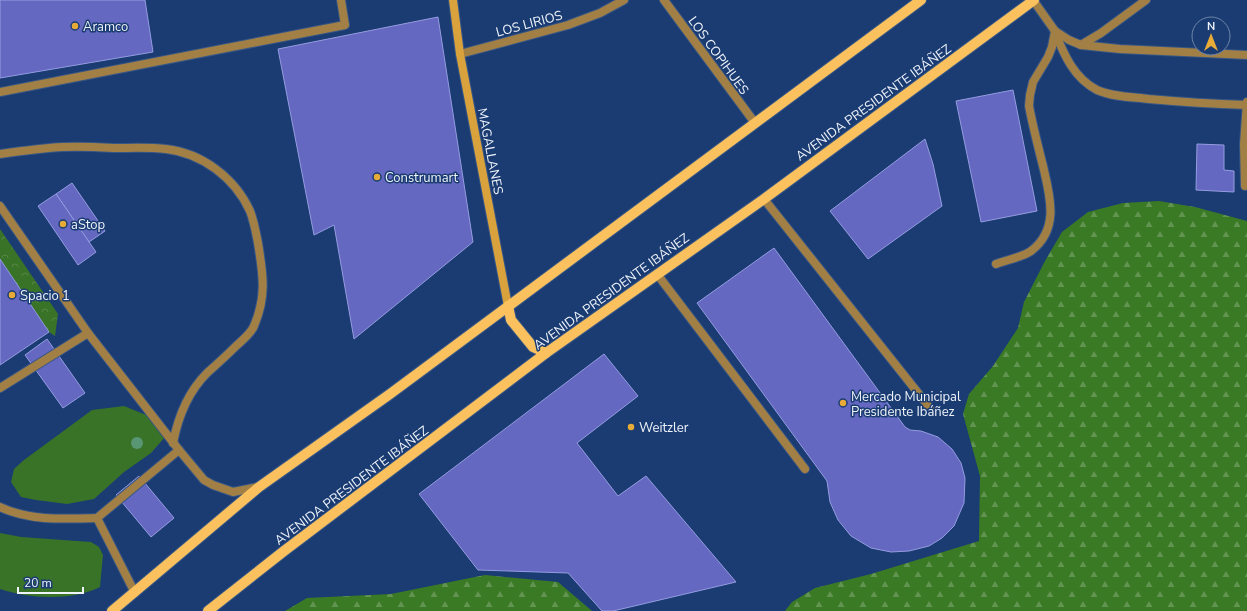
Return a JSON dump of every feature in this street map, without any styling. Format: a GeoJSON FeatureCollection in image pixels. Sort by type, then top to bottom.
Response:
{"type":"FeatureCollection","features":[{"type":"Feature","properties":{"kind":"main road"},"geometry":{"type":"LineString","coordinates":[[112,611],[259,487],[390,394],[921,0]]}},
{"type":"Feature","properties":{"kind":"main road","name":"AVENIDA PRESIDENTE IBÁÑEZ"},"geometry":{"type":"LineString","coordinates":[[208,611],[284,551],[546,353],[764,199],[1033,0]]}},
{"type":"Feature","properties":{"kind":"main road"},"geometry":{"type":"LineString","coordinates":[[508,306],[511,320],[533,347],[546,353]]}},
{"type":"Feature","properties":{"kind":"street"},"geometry":{"type":"LineString","coordinates":[[0,92],[345,25],[341,0]]}},
{"type":"Feature","properties":{"kind":"street","name":"MAGALLANES"},"geometry":{"type":"LineString","coordinates":[[453,0],[460,54],[508,306]]}},
{"type":"Feature","properties":{"kind":"street","name":"LOS LIRIOS"},"geometry":{"type":"LineString","coordinates":[[460,54],[568,25],[600,13],[624,0]]}},
{"type":"Feature","properties":{"kind":"street","name":"LOS COPIHUES"},"geometry":{"type":"LineString","coordinates":[[664,0],[755,123]]}},
{"type":"Feature","properties":{"kind":"street"},"geometry":{"type":"LineString","coordinates":[[1033,0],[1055,31],[1064,55],[1071,67],[1097,90],[1120,96],[1196,103],[1247,105]]}},
{"type":"Feature","properties":{"kind":"street"},"geometry":{"type":"LineString","coordinates":[[1081,45],[1101,34],[1146,0]]}},
{"type":"Feature","properties":{"kind":"street"},"geometry":{"type":"LineString","coordinates":[[1055,31],[1069,40],[1081,45],[1120,49],[1247,55]]}},
{"type":"Feature","properties":{"kind":"street"},"geometry":{"type":"LineString","coordinates":[[996,264],[1029,253],[1039,244],[1047,233],[1051,216],[1050,199],[1029,106],[1033,82],[1052,48],[1055,31]]}},
{"type":"Feature","properties":{"kind":"street"},"geometry":{"type":"LineString","coordinates":[[1245,186],[1244,144],[1247,102]]}},
{"type":"Feature","properties":{"kind":"street"},"geometry":{"type":"LineString","coordinates":[[0,154],[64,147],[166,149],[184,153],[206,163],[230,182],[241,196],[250,212],[256,229],[262,262],[263,289],[259,312],[253,328],[220,362],[206,374],[185,403],[173,442]]}},
{"type":"Feature","properties":{"kind":"street"},"geometry":{"type":"LineString","coordinates":[[764,199],[930,408]]}},
{"type":"Feature","properties":{"kind":"street"},"geometry":{"type":"LineString","coordinates":[[0,206],[88,333],[204,480],[212,485],[233,492],[259,487]]}},
{"type":"Feature","properties":{"kind":"street"},"geometry":{"type":"LineString","coordinates":[[657,274],[805,470]]}},
{"type":"Feature","properties":{"kind":"street"},"geometry":{"type":"LineString","coordinates":[[0,388],[88,333]]}},
{"type":"Feature","properties":{"kind":"street"},"geometry":{"type":"LineString","coordinates":[[0,507],[12,512],[44,518],[97,518],[179,450]]}},
{"type":"Feature","properties":{"kind":"street"},"geometry":{"type":"LineString","coordinates":[[97,518],[135,593]]}},
{"type":"Feature","properties":{"kind":"green space"},"geometry":{"type":"Polygon","coordinates":[[[1159,201],[1195,207],[1247,221],[1247,611],[785,611],[792,602],[815,588],[871,574],[979,541],[980,476],[963,414],[969,394],[993,366],[1018,328],[1024,302],[1062,232],[1088,212],[1123,203],[1159,201]]]}},
{"type":"Feature","properties":{"kind":"green space"},"geometry":{"type":"Polygon","coordinates":[[[0,229],[58,314],[55,336],[49,332],[0,259],[0,229]]]}},
{"type":"Feature","properties":{"kind":"green space"},"geometry":{"type":"Polygon","coordinates":[[[124,406],[151,417],[165,437],[151,453],[124,472],[94,499],[67,504],[21,497],[11,482],[14,469],[24,460],[92,410],[124,406]]]}},
{"type":"Feature","properties":{"kind":"green space"},"geometry":{"type":"Polygon","coordinates":[[[0,533],[21,537],[91,542],[99,547],[103,555],[100,587],[77,595],[51,597],[24,595],[0,589],[0,533]]]}},
{"type":"Feature","properties":{"kind":"green space"},"geometry":{"type":"Polygon","coordinates":[[[485,575],[558,582],[592,611],[285,611],[307,598],[391,594],[485,575]]]}},
{"type":"Feature","properties":{"kind":"building","name":"Aramco"},"geometry":{"type":"Polygon","coordinates":[[[0,0],[145,0],[153,52],[0,78],[0,0]]]}},
{"type":"Feature","properties":{"kind":"building"},"geometry":{"type":"Polygon","coordinates":[[[438,17],[473,242],[354,339],[334,225],[314,235],[278,49],[438,17]]]}},
{"type":"Feature","properties":{"kind":"building"},"geometry":{"type":"Polygon","coordinates":[[[1013,90],[1037,211],[981,222],[956,101],[1013,90]]]}},
{"type":"Feature","properties":{"kind":"building"},"geometry":{"type":"Polygon","coordinates":[[[925,139],[933,164],[942,206],[868,259],[830,211],[925,139]]]}},
{"type":"Feature","properties":{"kind":"building"},"geometry":{"type":"Polygon","coordinates":[[[1197,144],[1224,145],[1224,170],[1234,171],[1234,192],[1196,190],[1197,144]]]}},
{"type":"Feature","properties":{"kind":"building"},"geometry":{"type":"Polygon","coordinates":[[[72,183],[105,231],[89,242],[56,194],[72,183]]]}},
{"type":"Feature","properties":{"kind":"building","name":"aStop"},"geometry":{"type":"Polygon","coordinates":[[[56,194],[96,252],[78,265],[38,206],[56,194]]]}},
{"type":"Feature","properties":{"kind":"building"},"geometry":{"type":"Polygon","coordinates":[[[774,248],[905,427],[910,430],[921,431],[938,437],[952,449],[961,463],[965,478],[964,503],[954,526],[942,538],[929,546],[909,551],[891,552],[871,548],[851,536],[838,520],[830,502],[827,481],[697,303],[774,248]]]}},
{"type":"Feature","properties":{"kind":"building","name":"Spacio 1"},"geometry":{"type":"Polygon","coordinates":[[[0,259],[49,332],[0,365],[0,259]]]}},
{"type":"Feature","properties":{"kind":"building"},"geometry":{"type":"Polygon","coordinates":[[[47,339],[85,393],[63,408],[25,355],[47,339]]]}},
{"type":"Feature","properties":{"kind":"building"},"geometry":{"type":"Polygon","coordinates":[[[604,354],[638,396],[577,443],[618,496],[646,476],[736,582],[613,611],[602,611],[568,573],[478,570],[419,494],[604,354]]]}},
{"type":"Feature","properties":{"kind":"building"},"geometry":{"type":"Polygon","coordinates":[[[139,476],[174,518],[151,537],[116,495],[139,476]]]}},
{"type":"Feature","properties":{"kind":"place","name":"Aramco"},"geometry":{"type":"Point","coordinates":[75,26]}},
{"type":"Feature","properties":{"kind":"place","name":"Construmart"},"geometry":{"type":"Point","coordinates":[377,177]}},
{"type":"Feature","properties":{"kind":"place","name":"aStop"},"geometry":{"type":"Point","coordinates":[63,224]}},
{"type":"Feature","properties":{"kind":"place","name":"Spacio 1"},"geometry":{"type":"Point","coordinates":[12,295]}},
{"type":"Feature","properties":{"kind":"place","name":"Mercado Municipal Presidente Ibáñez"},"geometry":{"type":"Point","coordinates":[843,403]}},
{"type":"Feature","properties":{"kind":"place","name":"Weitzler"},"geometry":{"type":"Point","coordinates":[631,427]}}]}
